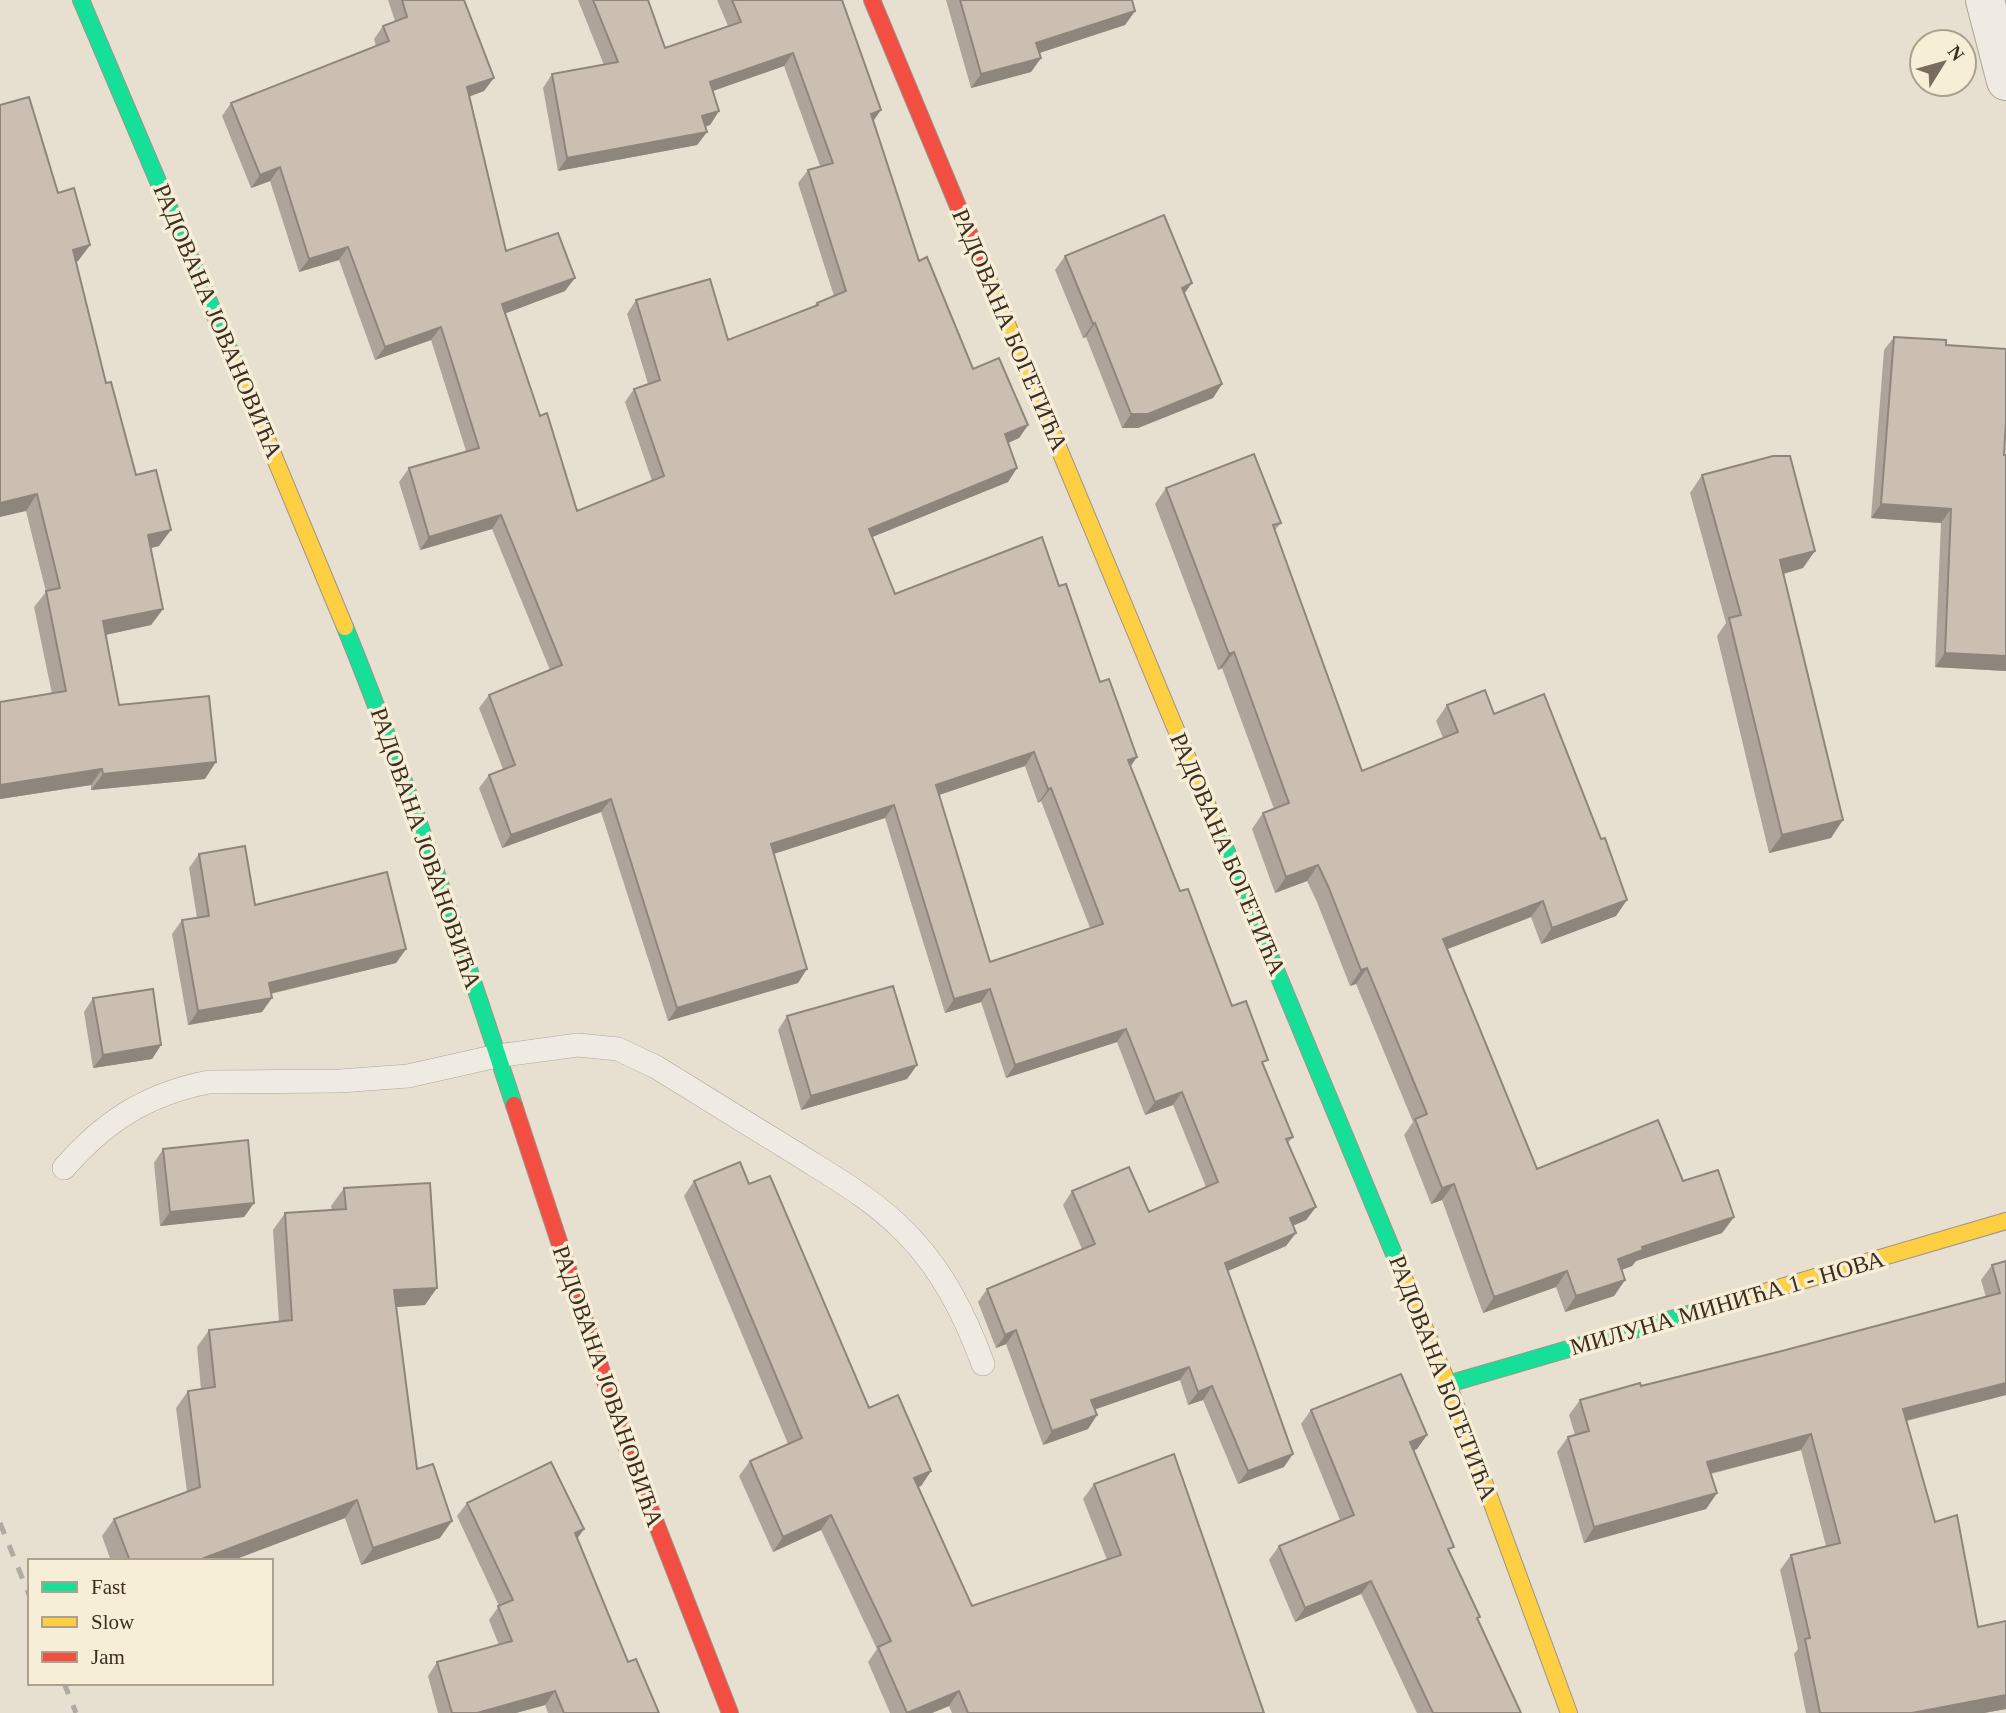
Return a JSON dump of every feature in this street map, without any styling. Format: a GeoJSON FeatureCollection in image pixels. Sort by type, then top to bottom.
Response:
{"type":"FeatureCollection","features":[{"type":"Feature","properties":{"kind":"street","name":"РАДОВАНА ЈОВАНОВИЋА"},"geometry":{"type":"LineString","coordinates":[[81,0],[299,512],[372,691],[441,884],[629,1454],[730,1713]]}},
{"type":"Feature","properties":{"kind":"street","name":"РАДОВАНА БОГЕТИЋА"},"geometry":{"type":"LineString","coordinates":[[872,0],[1448,1384],[1569,1713]]}},
{"type":"Feature","properties":{"kind":"street"},"geometry":{"type":"LineString","coordinates":[[1985,0],[2006,81]]}},
{"type":"Feature","properties":{"kind":"street","name":"МИЛУНА МИНИЋА 1 - НОВА"},"geometry":{"type":"LineString","coordinates":[[1448,1384],[2006,1221]]}},
{"type":"Feature","properties":{"kind":"lane"},"geometry":{"type":"LineString","coordinates":[[64,1168],[82,1146],[103,1128],[152,1098],[180,1088],[209,1082],[340,1081],[408,1076],[497,1056],[578,1045],[618,1049],[656,1067],[874,1202],[906,1233],[955,1298],[983,1364]]}},
{"type":"Feature","properties":{"kind":"building"},"geometry":{"type":"Polygon","coordinates":[[[402,0],[464,0],[494,78],[467,87],[506,251],[558,233],[575,278],[502,304],[540,416],[547,413],[577,511],[664,476],[634,389],[660,380],[636,300],[710,279],[728,340],[818,305],[817,303],[846,291],[808,170],[833,163],[793,53],[710,82],[719,111],[702,116],[707,132],[567,158],[552,74],[618,62],[593,0],[648,0],[665,48],[741,22],[732,0],[842,0],[881,110],[871,114],[919,261],[927,257],[973,369],[999,358],[1028,425],[1005,434],[1017,468],[869,529],[895,594],[1042,537],[1059,586],[1066,584],[1100,682],[1109,679],[1137,757],[1128,760],[1180,891],[1188,889],[1232,1006],[1246,1001],[1268,1060],[1262,1062],[1293,1137],[1286,1139],[1316,1207],[1290,1218],[1296,1233],[1225,1263],[1293,1454],[1248,1471],[1212,1386],[1198,1392],[1189,1367],[1091,1400],[1097,1415],[1052,1431],[1016,1330],[1005,1335],[987,1289],[1095,1244],[1072,1191],[1129,1167],[1149,1212],[1218,1182],[1182,1092],[1155,1102],[1126,1029],[1015,1065],[990,989],[954,999],[894,805],[771,844],[807,969],[677,1008],[611,799],[511,835],[489,775],[515,765],[489,695],[562,665],[501,515],[429,537],[409,468],[479,448],[441,327],[385,347],[348,247],[309,259],[280,167],[260,175],[231,103],[389,41],[383,26],[407,17],[402,0]],[[1034,752],[936,785],[990,962],[1103,924],[1051,788],[1048,789],[1034,752]]]}},
{"type":"Feature","properties":{"kind":"building"},"geometry":{"type":"Polygon","coordinates":[[[960,0],[1132,0],[1135,11],[1036,43],[1041,58],[981,74],[960,0]]]}},
{"type":"Feature","properties":{"kind":"building"},"geometry":{"type":"Polygon","coordinates":[[[29,97],[58,193],[74,188],[90,245],[73,250],[106,383],[111,382],[136,475],[156,470],[171,530],[148,535],[163,609],[103,621],[119,705],[209,696],[216,762],[103,774],[102,769],[0,785],[0,702],[66,691],[46,591],[60,588],[37,494],[0,503],[0,105],[29,97]]]}},
{"type":"Feature","properties":{"kind":"building"},"geometry":{"type":"Polygon","coordinates":[[[1164,215],[1192,283],[1182,288],[1222,384],[1148,414],[1131,414],[1065,256],[1164,215]]]}},
{"type":"Feature","properties":{"kind":"building"},"geometry":{"type":"Polygon","coordinates":[[[1894,337],[1946,340],[1946,345],[2006,349],[2006,656],[1945,653],[1951,509],[1881,504],[1894,337]]]}},
{"type":"Feature","properties":{"kind":"building"},"geometry":{"type":"Polygon","coordinates":[[[1254,454],[1281,523],[1273,525],[1362,771],[1458,732],[1447,705],[1485,690],[1494,714],[1544,694],[1601,839],[1605,838],[1627,900],[1552,928],[1543,901],[1443,939],[1537,1169],[1658,1120],[1683,1181],[1718,1170],[1734,1217],[1642,1247],[1643,1250],[1618,1259],[1625,1280],[1576,1296],[1567,1271],[1494,1297],[1454,1184],[1442,1188],[1415,1119],[1427,1114],[1367,968],[1361,970],[1318,865],[1286,877],[1263,813],[1289,803],[1234,652],[1229,654],[1166,488],[1254,454]]]}},
{"type":"Feature","properties":{"kind":"building"},"geometry":{"type":"Polygon","coordinates":[[[1773,456],[1790,456],[1815,551],[1780,560],[1843,820],[1782,835],[1729,618],[1741,615],[1702,475],[1773,456]]]}},
{"type":"Feature","properties":{"kind":"building"},"geometry":{"type":"Polygon","coordinates":[[[245,846],[255,905],[387,872],[406,949],[269,983],[272,998],[198,1011],[182,920],[209,916],[199,854],[245,846]]]}},
{"type":"Feature","properties":{"kind":"building"},"geometry":{"type":"Polygon","coordinates":[[[893,986],[917,1065],[811,1096],[787,1016],[893,986]]]}},
{"type":"Feature","properties":{"kind":"building"},"geometry":{"type":"Polygon","coordinates":[[[153,989],[161,1045],[103,1055],[93,998],[153,989]]]}},
{"type":"Feature","properties":{"kind":"building"},"geometry":{"type":"Polygon","coordinates":[[[248,1140],[254,1203],[170,1212],[163,1149],[248,1140]]]}},
{"type":"Feature","properties":{"kind":"building"},"geometry":{"type":"Polygon","coordinates":[[[740,1162],[749,1184],[770,1176],[869,1408],[898,1395],[931,1471],[914,1478],[972,1606],[1121,1555],[1094,1484],[1174,1454],[1264,1713],[968,1713],[959,1691],[907,1713],[878,1647],[891,1641],[831,1515],[783,1537],[750,1461],[802,1438],[694,1181],[740,1162]]]}},
{"type":"Feature","properties":{"kind":"building"},"geometry":{"type":"Polygon","coordinates":[[[430,1183],[437,1288],[394,1290],[417,1469],[433,1464],[452,1521],[373,1548],[357,1500],[205,1559],[129,1559],[114,1519],[200,1487],[188,1391],[215,1387],[209,1330],[292,1320],[285,1213],[346,1209],[344,1188],[430,1183]]]}},
{"type":"Feature","properties":{"kind":"building"},"geometry":{"type":"Polygon","coordinates":[[[2006,1261],[2006,1383],[1903,1409],[1935,1522],[1957,1515],[1978,1627],[2006,1621],[2006,1695],[1912,1713],[1820,1713],[1805,1639],[1810,1638],[1791,1555],[1840,1543],[1811,1434],[1707,1462],[1717,1493],[1594,1527],[1568,1437],[1589,1431],[1580,1400],[1640,1383],[1641,1386],[1778,1352],[2000,1293],[1992,1265],[2006,1261]]]}},
{"type":"Feature","properties":{"kind":"building"},"geometry":{"type":"Polygon","coordinates":[[[1401,1374],[1427,1435],[1410,1442],[1454,1547],[1448,1549],[1521,1713],[1433,1713],[1371,1581],[1305,1608],[1279,1546],[1354,1515],[1311,1410],[1401,1374]]]}},
{"type":"Feature","properties":{"kind":"building"},"geometry":{"type":"Polygon","coordinates":[[[551,1462],[584,1529],[575,1533],[628,1662],[636,1659],[659,1713],[564,1713],[555,1691],[477,1713],[452,1713],[437,1662],[512,1641],[498,1606],[513,1600],[467,1503],[551,1462]]]}},
{"type":"Feature","properties":{"kind":"railway"},"geometry":{"type":"LineString","coordinates":[[0,1523],[28,1592]]}},
{"type":"Feature","properties":{"kind":"railway"},"geometry":{"type":"LineString","coordinates":[[65,1685],[76,1713]]}},
{"type":"Feature","properties":{"kind":"traffic: fast"},"geometry":{"type":"LineString","coordinates":[[81,0],[236,365]]}},
{"type":"Feature","properties":{"kind":"traffic: fast"},"geometry":{"type":"LineString","coordinates":[[345,627],[413,805],[514,1105]]}},
{"type":"Feature","properties":{"kind":"traffic: fast"},"geometry":{"type":"LineString","coordinates":[[1212,816],[1401,1271]]}},
{"type":"Feature","properties":{"kind":"traffic: fast"},"geometry":{"type":"LineString","coordinates":[[1448,1384],[1713,1307]]}},
{"type":"Feature","properties":{"kind":"traffic: slow"},"geometry":{"type":"LineString","coordinates":[[987,276],[1212,816]]}},
{"type":"Feature","properties":{"kind":"traffic: slow"},"geometry":{"type":"LineString","coordinates":[[236,365],[345,627]]}},
{"type":"Feature","properties":{"kind":"traffic: slow"},"geometry":{"type":"LineString","coordinates":[[1713,1307],[2006,1221]]}},
{"type":"Feature","properties":{"kind":"traffic: slow"},"geometry":{"type":"LineString","coordinates":[[1401,1271],[1448,1384],[1569,1713]]}},
{"type":"Feature","properties":{"kind":"traffic: jam"},"geometry":{"type":"LineString","coordinates":[[872,0],[987,276]]}},
{"type":"Feature","properties":{"kind":"traffic: jam"},"geometry":{"type":"LineString","coordinates":[[514,1105],[629,1454],[730,1713]]}}]}
